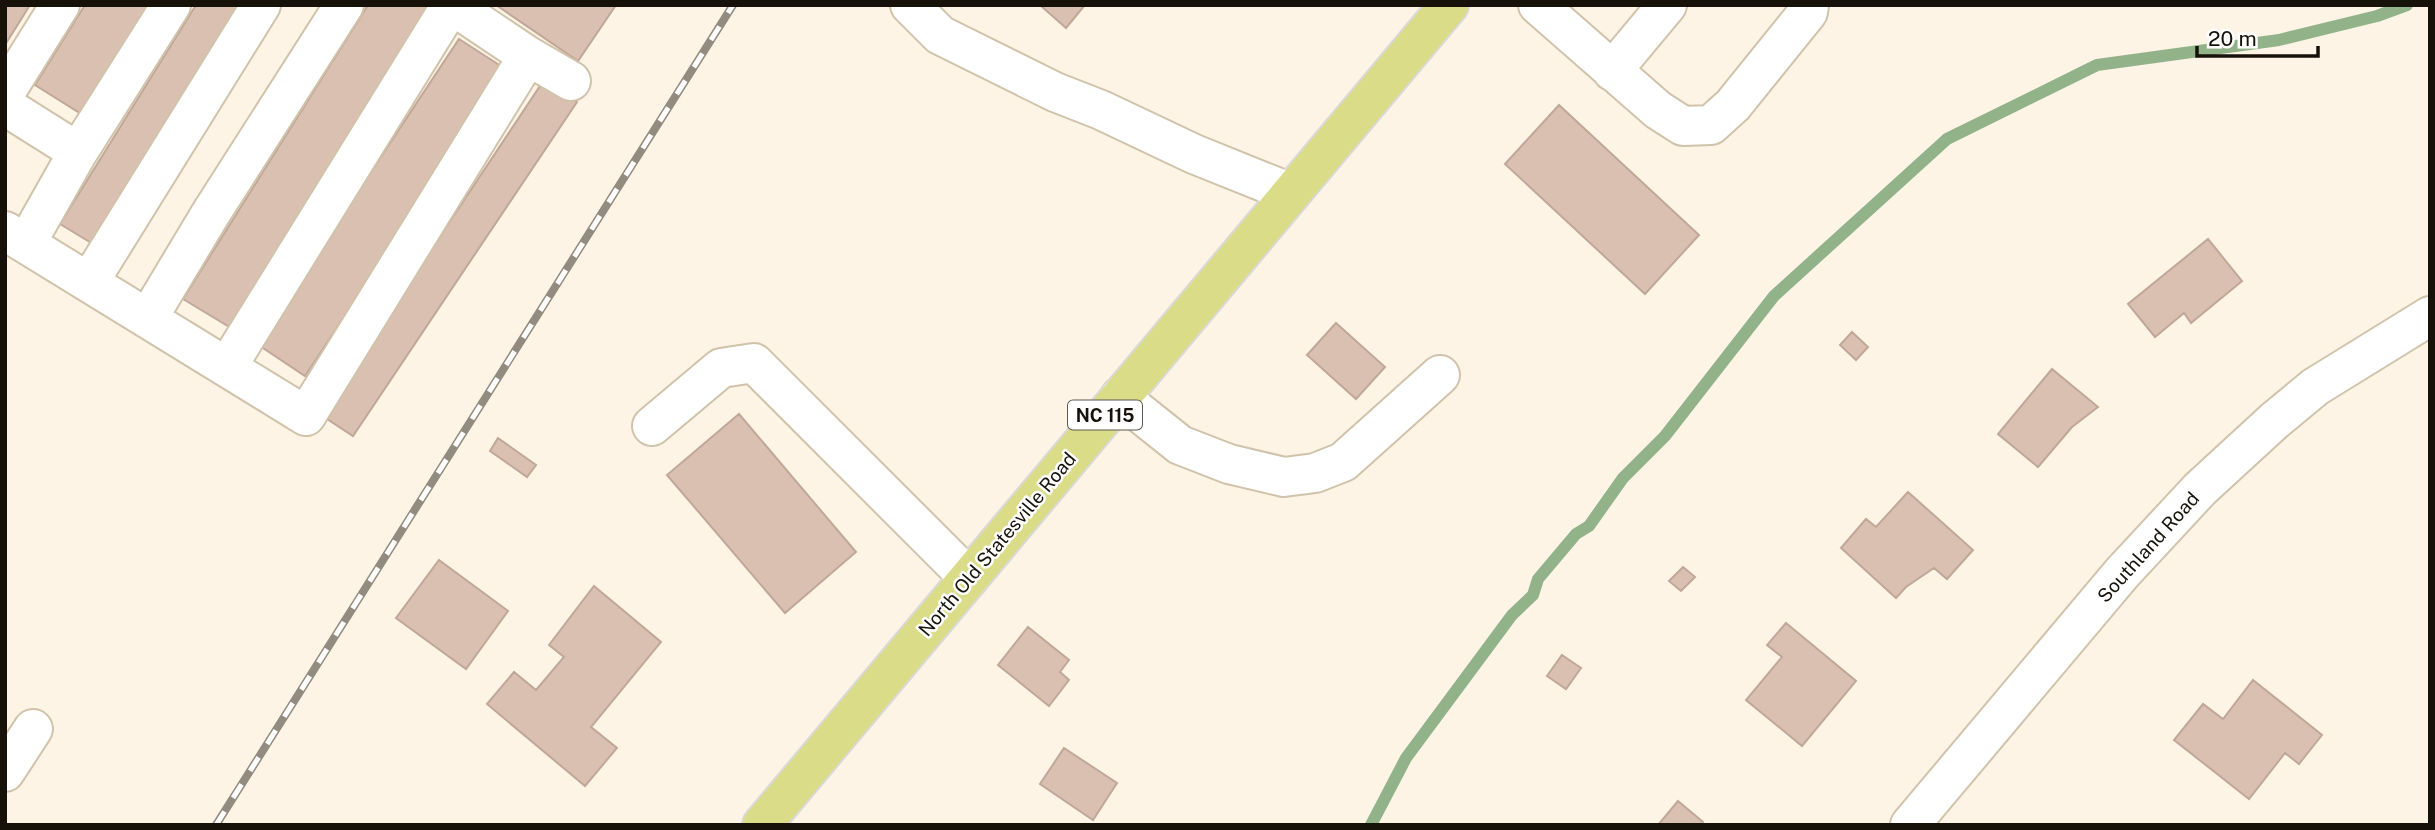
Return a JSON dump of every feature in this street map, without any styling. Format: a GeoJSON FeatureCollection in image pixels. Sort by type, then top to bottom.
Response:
{"type":"FeatureCollection","features":[{"type":"Feature","properties":{"kind":"main road","name":"North Old Statesville Road"},"geometry":{"type":"LineString","coordinates":[[762,825],[1448,5]]}},
{"type":"Feature","properties":{"kind":"street"},"geometry":{"type":"LineString","coordinates":[[5,93],[60,5]]}},
{"type":"Feature","properties":{"kind":"street"},"geometry":{"type":"LineString","coordinates":[[171,5],[78,152],[16,237],[306,416],[528,56]]}},
{"type":"Feature","properties":{"kind":"street"},"geometry":{"type":"LineString","coordinates":[[89,282],[261,5]]}},
{"type":"Feature","properties":{"kind":"street"},"geometry":{"type":"LineString","coordinates":[[148,318],[211,213],[344,5]]}},
{"type":"Feature","properties":{"kind":"street"},"geometry":{"type":"LineString","coordinates":[[227,367],[452,5],[571,81]]}},
{"type":"Feature","properties":{"kind":"street"},"geometry":{"type":"LineString","coordinates":[[910,5],[940,35],[951,41],[1055,92],[1101,110],[1194,154],[1291,193]]}},
{"type":"Feature","properties":{"kind":"street"},"geometry":{"type":"LineString","coordinates":[[1538,5],[1658,110],[1683,126],[1711,125],[1733,105],[1808,12],[1809,5]]}},
{"type":"Feature","properties":{"kind":"street"},"geometry":{"type":"LineString","coordinates":[[1612,71],[1667,5]]}},
{"type":"Feature","properties":{"kind":"street"},"geometry":{"type":"LineString","coordinates":[[5,106],[78,152]]}},
{"type":"Feature","properties":{"kind":"street","name":"Southland Road"},"geometry":{"type":"LineString","coordinates":[[1910,825],[2122,573],[2200,489],[2315,387],[2430,316]]}},
{"type":"Feature","properties":{"kind":"street"},"geometry":{"type":"LineString","coordinates":[[652,426],[721,369],[754,363],[969,578]]}},
{"type":"Feature","properties":{"kind":"street"},"geometry":{"type":"LineString","coordinates":[[1120,397],[1180,445],[1229,464],[1284,477],[1315,473],[1343,463],[1440,375]]}},
{"type":"Feature","properties":{"kind":"street"},"geometry":{"type":"LineString","coordinates":[[5,772],[33,729]]}},
{"type":"Feature","properties":{"kind":"building"},"geometry":{"type":"Polygon","coordinates":[[[5,5],[30,5],[5,45],[5,5]]]}},
{"type":"Feature","properties":{"kind":"building"},"geometry":{"type":"Polygon","coordinates":[[[85,5],[152,5],[83,115],[35,85],[85,5]]]}},
{"type":"Feature","properties":{"kind":"building"},"geometry":{"type":"Polygon","coordinates":[[[196,5],[241,5],[93,244],[60,224],[196,5]]]}},
{"type":"Feature","properties":{"kind":"building"},"geometry":{"type":"Polygon","coordinates":[[[368,5],[434,5],[231,328],[183,299],[368,5]]]}},
{"type":"Feature","properties":{"kind":"building"},"geometry":{"type":"Polygon","coordinates":[[[496,5],[616,5],[578,61],[496,5]]]}},
{"type":"Feature","properties":{"kind":"building"},"geometry":{"type":"Polygon","coordinates":[[[1040,5],[1085,5],[1066,28],[1040,5]]]}},
{"type":"Feature","properties":{"kind":"building"},"geometry":{"type":"Polygon","coordinates":[[[459,39],[507,70],[305,376],[257,344],[459,39]]]}},
{"type":"Feature","properties":{"kind":"building"},"geometry":{"type":"Polygon","coordinates":[[[544,80],[577,102],[353,436],[321,415],[544,80]]]}},
{"type":"Feature","properties":{"kind":"building"},"geometry":{"type":"Polygon","coordinates":[[[1559,105],[1699,235],[1645,294],[1505,164],[1559,105]]]}},
{"type":"Feature","properties":{"kind":"building"},"geometry":{"type":"Polygon","coordinates":[[[2208,239],[2242,281],[2191,323],[2184,313],[2155,337],[2128,304],[2208,239]]]}},
{"type":"Feature","properties":{"kind":"building"},"geometry":{"type":"Polygon","coordinates":[[[1336,323],[1385,367],[1356,399],[1307,355],[1336,323]]]}},
{"type":"Feature","properties":{"kind":"building"},"geometry":{"type":"Polygon","coordinates":[[[1852,332],[1868,347],[1856,360],[1840,345],[1852,332]]]}},
{"type":"Feature","properties":{"kind":"building"},"geometry":{"type":"Polygon","coordinates":[[[2052,369],[2098,407],[2072,427],[2038,467],[1998,434],[2052,369]]]}},
{"type":"Feature","properties":{"kind":"building"},"geometry":{"type":"Polygon","coordinates":[[[739,414],[856,552],[785,613],[667,475],[739,414]]]}},
{"type":"Feature","properties":{"kind":"building"},"geometry":{"type":"Polygon","coordinates":[[[498,438],[536,465],[527,477],[490,451],[498,438]]]}},
{"type":"Feature","properties":{"kind":"building"},"geometry":{"type":"Polygon","coordinates":[[[1908,492],[1973,550],[1947,579],[1934,568],[1906,587],[1896,598],[1841,548],[1866,519],[1876,527],[1908,492]]]}},
{"type":"Feature","properties":{"kind":"building"},"geometry":{"type":"Polygon","coordinates":[[[439,560],[508,611],[466,669],[396,618],[439,560]]]}},
{"type":"Feature","properties":{"kind":"building"},"geometry":{"type":"Polygon","coordinates":[[[1683,567],[1695,577],[1681,591],[1669,581],[1683,567]]]}},
{"type":"Feature","properties":{"kind":"building"},"geometry":{"type":"Polygon","coordinates":[[[594,586],[661,642],[591,727],[617,748],[585,786],[487,704],[514,672],[536,690],[564,657],[549,645],[594,586]]]}},
{"type":"Feature","properties":{"kind":"building"},"geometry":{"type":"Polygon","coordinates":[[[1786,623],[1856,681],[1802,746],[1746,700],[1782,657],[1767,645],[1786,623]]]}},
{"type":"Feature","properties":{"kind":"building"},"geometry":{"type":"Polygon","coordinates":[[[1028,627],[1069,660],[1060,672],[1069,680],[1049,706],[998,665],[1028,627]]]}},
{"type":"Feature","properties":{"kind":"building"},"geometry":{"type":"Polygon","coordinates":[[[1562,655],[1581,668],[1566,689],[1547,676],[1562,655]]]}},
{"type":"Feature","properties":{"kind":"building"},"geometry":{"type":"Polygon","coordinates":[[[2253,680],[2322,735],[2299,764],[2285,753],[2249,799],[2174,740],[2203,704],[2223,719],[2253,680]]]}},
{"type":"Feature","properties":{"kind":"building"},"geometry":{"type":"Polygon","coordinates":[[[1064,748],[1117,783],[1093,820],[1040,784],[1064,748]]]}},
{"type":"Feature","properties":{"kind":"building"},"geometry":{"type":"Polygon","coordinates":[[[1678,801],[1703,822],[1701,825],[1658,825],[1678,801]]]}},
{"type":"Feature","properties":{"kind":"waterway"},"geometry":{"type":"LineString","coordinates":[[1371,825],[1406,758],[1512,615],[1533,595],[1538,579],[1576,534],[1589,526],[1623,478],[1665,436],[1774,296],[1947,139],[2097,65],[2279,40],[2377,16],[2407,5]]}},
{"type":"Feature","properties":{"kind":"railway"},"geometry":{"type":"LineString","coordinates":[[216,825],[733,5]]}}]}
